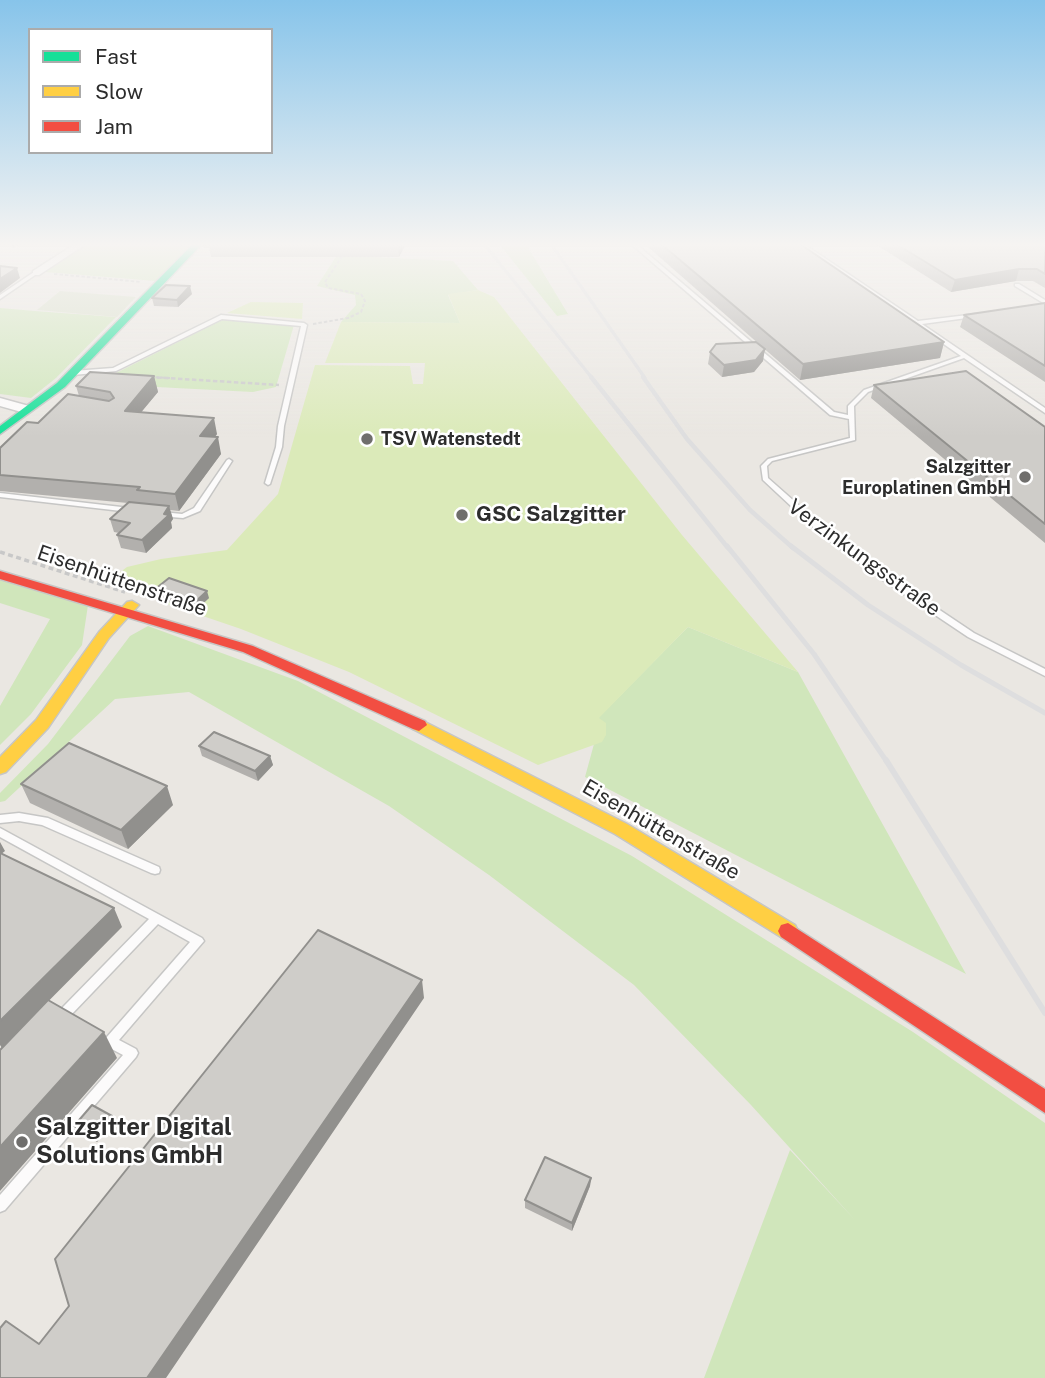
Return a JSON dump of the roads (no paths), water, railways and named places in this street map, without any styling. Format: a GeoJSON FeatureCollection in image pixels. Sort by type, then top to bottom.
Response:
{"type":"FeatureCollection","features":[{"type":"Feature","properties":{"kind":"street"},"geometry":{"type":"LineString","coordinates":[[0,431],[25,409],[45,401],[135,308]]}},
{"type":"Feature","properties":{"kind":"street"},"geometry":{"type":"LineString","coordinates":[[0,402],[25,409]]}},
{"type":"Feature","properties":{"kind":"street","name":"Eisenhüttenstraße"},"geometry":{"type":"LineString","coordinates":[[0,561],[268,657],[418,724],[633,836],[803,939],[1045,1102]]}},
{"type":"Feature","properties":{"kind":"street","name":"Eisenhüttenstraße"},"geometry":{"type":"LineString","coordinates":[[0,575],[128,609]]}},
{"type":"Feature","properties":{"kind":"street"},"geometry":{"type":"LineString","coordinates":[[0,768],[42,724],[128,609]]}},
{"type":"Feature","properties":{"kind":"lane"},"geometry":{"type":"LineString","coordinates":[[708,308],[832,414],[850,417]]}},
{"type":"Feature","properties":{"kind":"lane"},"geometry":{"type":"LineString","coordinates":[[895,308],[1045,411]]}},
{"type":"Feature","properties":{"kind":"lane"},"geometry":{"type":"LineString","coordinates":[[917,323],[981,314]]}},
{"type":"Feature","properties":{"kind":"lane"},"geometry":{"type":"LineString","coordinates":[[73,373],[106,373],[222,317],[304,325],[281,426],[279,447],[268,482]]}},
{"type":"Feature","properties":{"kind":"lane","name":"Verzinkungsstraße"},"geometry":{"type":"LineString","coordinates":[[965,356],[866,391],[853,400],[850,417],[854,434],[846,442],[770,460],[763,472],[771,487],[883,576],[971,635],[1045,673]]}},
{"type":"Feature","properties":{"kind":"lane"},"geometry":{"type":"LineString","coordinates":[[148,512],[183,516],[197,509],[229,461]]}},
{"type":"Feature","properties":{"kind":"lane"},"geometry":{"type":"LineString","coordinates":[[0,495],[134,510]]}},
{"type":"Feature","properties":{"kind":"lane"},"geometry":{"type":"LineString","coordinates":[[0,819],[19,817],[44,821],[155,870]]}},
{"type":"Feature","properties":{"kind":"lane"},"geometry":{"type":"LineString","coordinates":[[0,832],[155,920],[198,941],[110,1042],[132,1053],[0,1205]]}},
{"type":"Feature","properties":{"kind":"lane"},"geometry":{"type":"LineString","coordinates":[[67,1012],[155,920]]}},
{"type":"Feature","properties":{"kind":"railway"},"geometry":{"type":"LineString","coordinates":[[536,308],[592,378]]}},
{"type":"Feature","properties":{"kind":"railway"},"geometry":{"type":"LineString","coordinates":[[596,308],[645,378]]}},
{"type":"Feature","properties":{"kind":"railway"},"geometry":{"type":"LineString","coordinates":[[591,377],[728,548]]}},
{"type":"Feature","properties":{"kind":"railway"},"geometry":{"type":"LineString","coordinates":[[643,377],[687,439],[750,510],[793,548]]}},
{"type":"Feature","properties":{"kind":"railway"},"geometry":{"type":"LineString","coordinates":[[727,546],[814,654],[887,762]]}},
{"type":"Feature","properties":{"kind":"railway"},"geometry":{"type":"LineString","coordinates":[[791,546],[868,605],[961,665],[1045,713]]}},
{"type":"Feature","properties":{"kind":"railway"},"geometry":{"type":"LineString","coordinates":[[886,760],[1045,1013]]}},
{"type":"Feature","properties":{"kind":"place","name":"TSV Watenstedt"},"geometry":{"type":"Point","coordinates":[367,439]}},
{"type":"Feature","properties":{"kind":"place","name":"Salzgitter Europlatinen GmbH"},"geometry":{"type":"Point","coordinates":[1025,477]}},
{"type":"Feature","properties":{"kind":"place","name":"GSC Salzgitter"},"geometry":{"type":"Point","coordinates":[462,515]}},
{"type":"Feature","properties":{"kind":"place","name":"Salzgitter Digital Solutions GmbH"},"geometry":{"type":"Point","coordinates":[22,1142]}}]}
